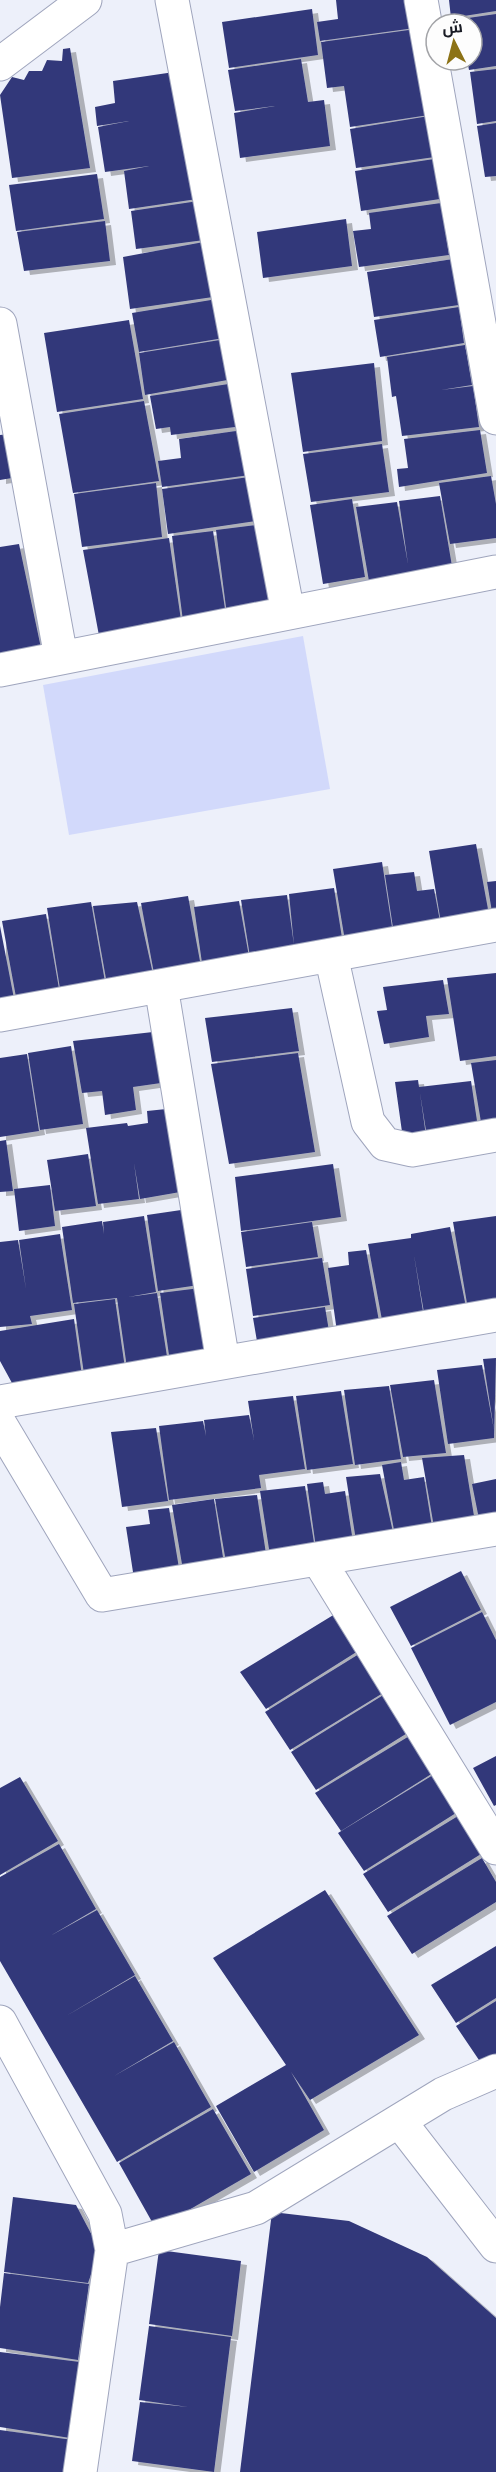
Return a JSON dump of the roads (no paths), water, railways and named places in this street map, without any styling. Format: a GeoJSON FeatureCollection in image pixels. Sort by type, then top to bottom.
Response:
{"type":"FeatureCollection","features":[{"type":"Feature","properties":{"kind":"street"},"geometry":{"type":"LineString","coordinates":[[0,64],[85,0]]}},
{"type":"Feature","properties":{"kind":"street"},"geometry":{"type":"LineString","coordinates":[[172,0],[288,613]]}},
{"type":"Feature","properties":{"kind":"street"},"geometry":{"type":"LineString","coordinates":[[421,0],[496,418]]}},
{"type":"Feature","properties":{"kind":"street"},"geometry":{"type":"LineString","coordinates":[[0,324],[3,358],[61,657]]}},
{"type":"Feature","properties":{"kind":"street"},"geometry":{"type":"LineString","coordinates":[[0,670],[496,572]]}},
{"type":"Feature","properties":{"kind":"street"},"geometry":{"type":"LineString","coordinates":[[0,1016],[496,925]]}},
{"type":"Feature","properties":{"kind":"street"},"geometry":{"type":"LineString","coordinates":[[331,955],[368,1122],[385,1143],[412,1150],[496,1135]]}},
{"type":"Feature","properties":{"kind":"street"},"geometry":{"type":"LineString","coordinates":[[160,986],[223,1362]]}},
{"type":"Feature","properties":{"kind":"street"},"geometry":{"type":"LineString","coordinates":[[0,1402],[496,1315]]}},
{"type":"Feature","properties":{"kind":"street"},"geometry":{"type":"LineString","coordinates":[[0,1424],[102,1594],[496,1529]]}},
{"type":"Feature","properties":{"kind":"street"},"geometry":{"type":"LineString","coordinates":[[318,1559],[496,1848]]}},
{"type":"Feature","properties":{"kind":"street"},"geometry":{"type":"LineString","coordinates":[[0,2022],[105,2214],[112,2250],[80,2472]]}},
{"type":"Feature","properties":{"kind":"street"},"geometry":{"type":"LineString","coordinates":[[112,2250],[256,2208],[443,2094],[496,2071]]}},
{"type":"Feature","properties":{"kind":"street"},"geometry":{"type":"LineString","coordinates":[[400,2122],[496,2246]]}}]}
